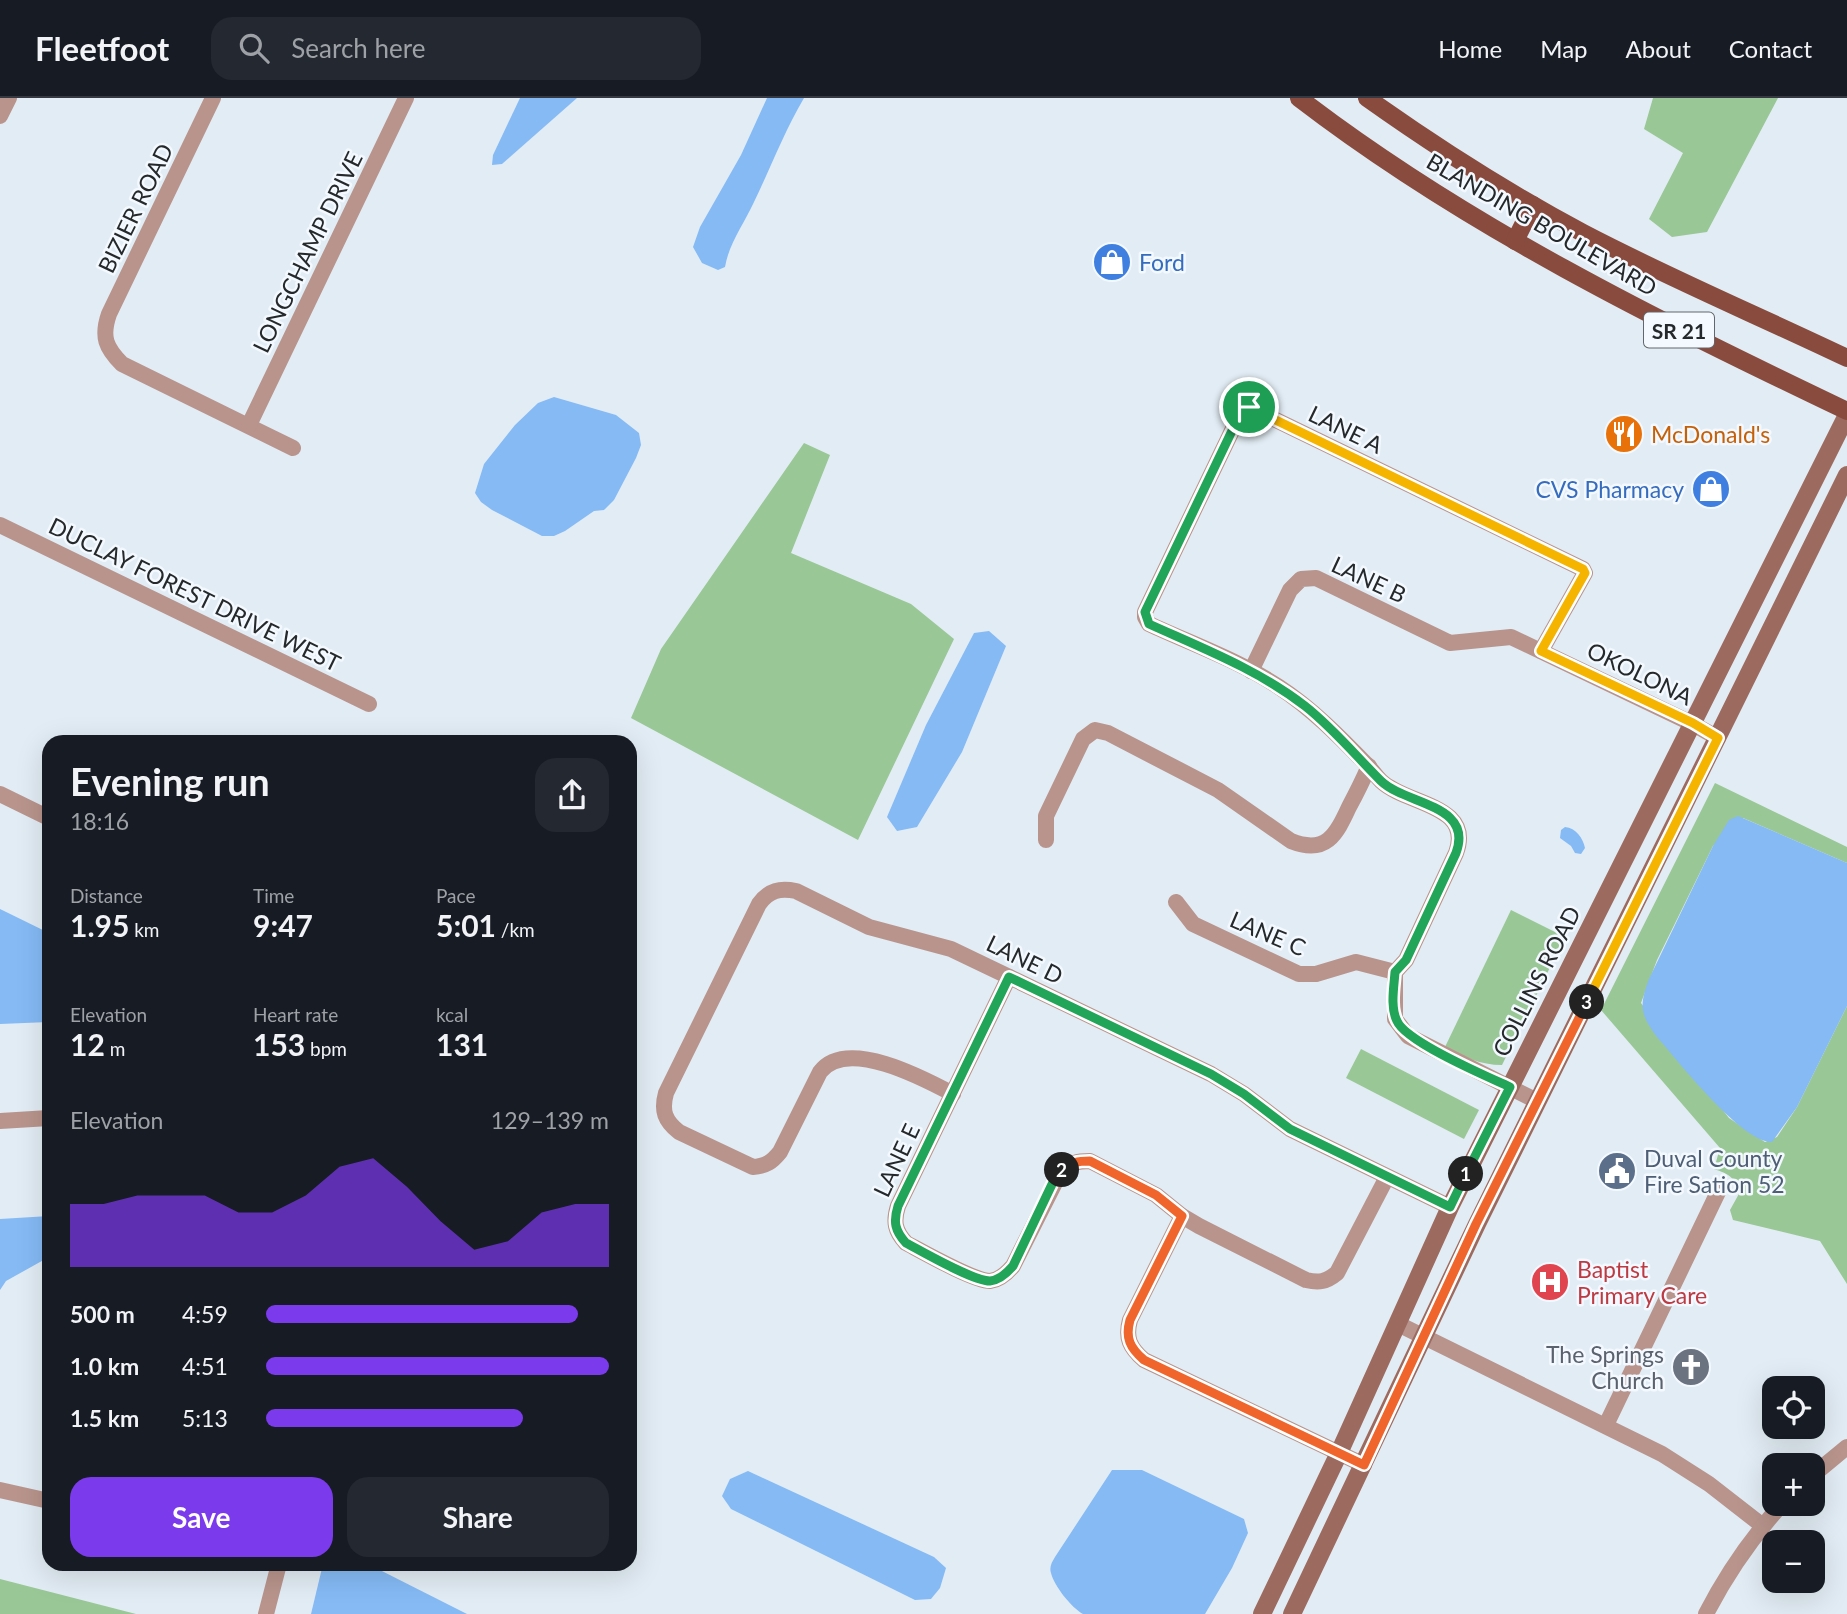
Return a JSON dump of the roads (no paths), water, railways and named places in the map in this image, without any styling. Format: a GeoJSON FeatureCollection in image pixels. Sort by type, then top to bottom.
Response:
{"type":"FeatureCollection","features":[{"type":"Feature","properties":{"kind":"main road","name":"BLANDING BOULEVARD"},"geometry":{"type":"LineString","coordinates":[[1299,98],[1421,184],[1515,241],[1662,321],[1847,413]]}},
{"type":"Feature","properties":{"kind":"main road","name":"BLANDING BOULEVARD"},"geometry":{"type":"LineString","coordinates":[[1367,98],[1533,205],[1631,256],[1847,358]]}},
{"type":"Feature","properties":{"kind":"main road"},"geometry":{"type":"LineString","coordinates":[[1515,241],[1533,205]]}},
{"type":"Feature","properties":{"kind":"main road","name":"COLLINS ROAD"},"geometry":{"type":"LineString","coordinates":[[1262,1614],[1339,1453],[1450,1207],[1847,413]]}},
{"type":"Feature","properties":{"kind":"main road"},"geometry":{"type":"LineString","coordinates":[[1292,1614],[1537,1101],[1847,475]]}},
{"type":"Feature","properties":{"kind":"street"},"geometry":{"type":"LineString","coordinates":[[0,116],[9,98]]}},
{"type":"Feature","properties":{"kind":"street","name":"BIZIER ROAD"},"geometry":{"type":"LineString","coordinates":[[213,98],[109,314],[105,326],[106,339],[110,352],[122,364],[250,425]]}},
{"type":"Feature","properties":{"kind":"street","name":"LONGCHAMP DRIVE"},"geometry":{"type":"LineString","coordinates":[[250,425],[406,98]]}},
{"type":"Feature","properties":{"kind":"street","name":"LANE A"},"geometry":{"type":"LineString","coordinates":[[1251,671],[1149,624],[1145,612],[1242,410],[1249,407],[1583,569],[1585,573],[1541,651]]}},
{"type":"Feature","properties":{"kind":"street"},"geometry":{"type":"LineString","coordinates":[[250,425],[293,448]]}},
{"type":"Feature","properties":{"kind":"street","name":"DUCLAY FOREST DRIVE WEST"},"geometry":{"type":"LineString","coordinates":[[0,525],[369,704]]}},
{"type":"Feature","properties":{"kind":"street","name":"LANE B"},"geometry":{"type":"LineString","coordinates":[[1251,671],[1290,590],[1301,579],[1309,578],[1316,578],[1450,643],[1511,637],[1541,651]]}},
{"type":"Feature","properties":{"kind":"street","name":"OKOLONA"},"geometry":{"type":"LineString","coordinates":[[1541,651],[1693,723],[1718,738]]}},
{"type":"Feature","properties":{"kind":"street"},"geometry":{"type":"LineString","coordinates":[[1251,671],[1278,686],[1307,708],[1369,766],[1383,783],[1448,816],[1460,830],[1458,847],[1406,960],[1395,972],[1395,1019],[1408,1036],[1537,1101]]}},
{"type":"Feature","properties":{"kind":"street"},"geometry":{"type":"LineString","coordinates":[[1046,840],[1046,816],[1083,739],[1095,730],[1108,733],[1218,790],[1292,841],[1305,847],[1328,841],[1338,831],[1369,766]]}},
{"type":"Feature","properties":{"kind":"street"},"geometry":{"type":"LineString","coordinates":[[0,794],[42,814]]}},
{"type":"Feature","properties":{"kind":"street","name":"LANE D"},"geometry":{"type":"LineString","coordinates":[[953,1094],[893,1066],[839,1058],[820,1072],[780,1152],[764,1166],[753,1167],[669,1125],[664,1115],[663,1103],[759,904],[764,896],[783,889],[796,891],[869,927],[951,949],[1211,1074],[1244,1094],[1290,1129],[1450,1207]]}},
{"type":"Feature","properties":{"kind":"street","name":"LANE C"},"geometry":{"type":"LineString","coordinates":[[1176,902],[1193,924],[1299,974],[1316,974],[1356,962],[1395,972]]}},
{"type":"Feature","properties":{"kind":"street"},"geometry":{"type":"LineString","coordinates":[[953,1094],[1009,977]]}},
{"type":"Feature","properties":{"kind":"street","name":"LANE E"},"geometry":{"type":"LineString","coordinates":[[953,1094],[898,1206],[895,1225],[898,1235],[906,1243],[981,1279],[998,1279],[1013,1266],[1055,1178],[1068,1164],[1078,1161],[1090,1161],[1127,1178],[1156,1195],[1182,1216]]}},
{"type":"Feature","properties":{"kind":"street"},"geometry":{"type":"LineString","coordinates":[[0,1121],[42,1118]]}},
{"type":"Feature","properties":{"kind":"street"},"geometry":{"type":"LineString","coordinates":[[1364,1465],[1144,1360],[1134,1351],[1128,1340],[1127,1330],[1182,1216],[1306,1280],[1318,1283],[1337,1273],[1387,1177]]}},
{"type":"Feature","properties":{"kind":"street"},"geometry":{"type":"LineString","coordinates":[[1606,1425],[1720,1188]]}},
{"type":"Feature","properties":{"kind":"street"},"geometry":{"type":"LineString","coordinates":[[1398,1324],[1606,1425],[1682,1466],[1763,1526]]}},
{"type":"Feature","properties":{"kind":"street"},"geometry":{"type":"LineString","coordinates":[[1825,1465],[1847,1447]]}},
{"type":"Feature","properties":{"kind":"street"},"geometry":{"type":"LineString","coordinates":[[0,1490],[42,1499]]}},
{"type":"Feature","properties":{"kind":"street"},"geometry":{"type":"LineString","coordinates":[[1706,1614],[1721,1584],[1772,1516]]}},
{"type":"Feature","properties":{"kind":"street"},"geometry":{"type":"LineString","coordinates":[[266,1614],[277,1571]]}},
{"type":"Feature","properties":{"kind":"water"},"geometry":{"type":"Polygon","coordinates":[[[520,98],[577,98],[502,164],[492,165],[493,155],[520,98]]]}},
{"type":"Feature","properties":{"kind":"water"},"geometry":{"type":"Polygon","coordinates":[[[767,98],[804,98],[733,242],[725,267],[718,270],[702,263],[693,247],[700,227],[741,155],[767,98]]]}},
{"type":"Feature","properties":{"kind":"water"},"geometry":{"type":"Polygon","coordinates":[[[554,397],[616,415],[639,433],[641,445],[614,500],[604,510],[594,511],[554,536],[542,536],[492,510],[481,502],[475,493],[484,464],[515,425],[538,403],[554,397]]]}},
{"type":"Feature","properties":{"kind":"water"},"geometry":{"type":"Polygon","coordinates":[[[989,631],[1006,646],[962,752],[917,827],[897,831],[887,817],[926,725],[974,633],[989,631]]]}},
{"type":"Feature","properties":{"kind":"water"},"geometry":{"type":"Polygon","coordinates":[[[1738,816],[1847,863],[1847,1006],[1797,1107],[1772,1142],[1759,1139],[1744,1129],[1711,1099],[1657,1037],[1643,1010],[1649,979],[1713,846],[1729,820],[1738,816]]]}},
{"type":"Feature","properties":{"kind":"water"},"geometry":{"type":"Polygon","coordinates":[[[1565,827],[1576,831],[1581,837],[1585,848],[1581,854],[1575,853],[1571,846],[1560,838],[1561,830],[1565,827]]]}},
{"type":"Feature","properties":{"kind":"water"},"geometry":{"type":"Polygon","coordinates":[[[0,909],[42,930],[42,1022],[0,1024],[0,909]]]}},
{"type":"Feature","properties":{"kind":"water"},"geometry":{"type":"Polygon","coordinates":[[[42,1216],[42,1261],[6,1281],[0,1290],[0,1219],[42,1216]]]}},
{"type":"Feature","properties":{"kind":"water"},"geometry":{"type":"Polygon","coordinates":[[[1112,1470],[1142,1470],[1244,1519],[1248,1533],[1232,1568],[1205,1614],[1083,1614],[1060,1590],[1051,1573],[1052,1563],[1112,1470]]]}},
{"type":"Feature","properties":{"kind":"water"},"geometry":{"type":"Polygon","coordinates":[[[748,1471],[934,1557],[946,1568],[940,1588],[931,1599],[915,1600],[731,1509],[722,1496],[730,1479],[748,1471]]]}},
{"type":"Feature","properties":{"kind":"water"},"geometry":{"type":"Polygon","coordinates":[[[321,1571],[382,1571],[467,1614],[311,1614],[321,1571]]]}},
{"type":"Feature","properties":{"kind":"place","name":"Ford"},"geometry":{"type":"Point","coordinates":[1112,262]}},
{"type":"Feature","properties":{"kind":"place","name":"McDonald's"},"geometry":{"type":"Point","coordinates":[1624,434]}},
{"type":"Feature","properties":{"kind":"place","name":"CVS Pharmacy"},"geometry":{"type":"Point","coordinates":[1711,489]}},
{"type":"Feature","properties":{"kind":"place","name":"Duval County Fire Sation 52"},"geometry":{"type":"Point","coordinates":[1617,1171]}},
{"type":"Feature","properties":{"kind":"place","name":"Baptist Primary Care"},"geometry":{"type":"Point","coordinates":[1550,1282]}},
{"type":"Feature","properties":{"kind":"place","name":"The Springs Church"},"geometry":{"type":"Point","coordinates":[1691,1367]}}]}
